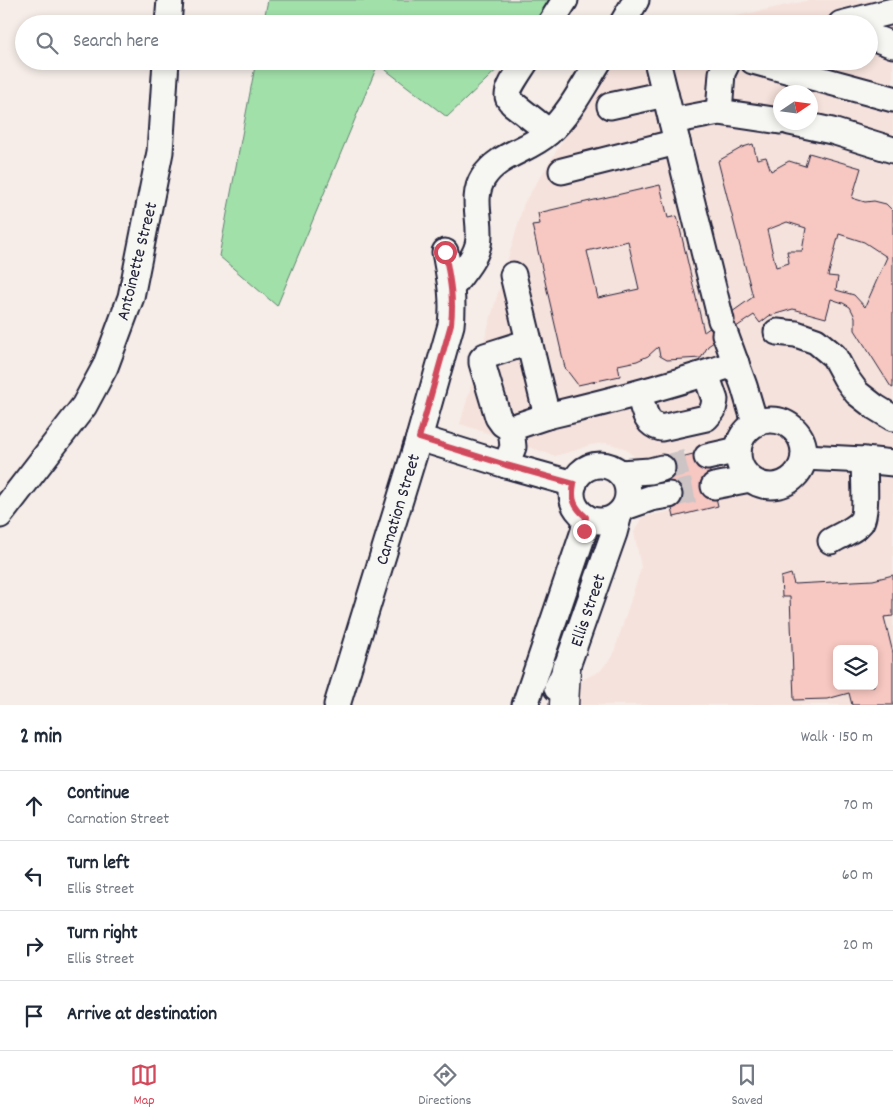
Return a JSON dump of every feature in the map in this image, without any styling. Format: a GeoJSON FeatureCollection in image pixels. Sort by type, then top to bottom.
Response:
{"type":"FeatureCollection","features":[{"type":"Feature","properties":{"kind":"main road"},"geometry":{"type":"LineString","coordinates":[[564,705],[566,669]]}},
{"type":"Feature","properties":{"kind":"street"},"geometry":{"type":"LineString","coordinates":[[169,15],[170,0]]}},
{"type":"Feature","properties":{"kind":"street"},"geometry":{"type":"LineString","coordinates":[[556,15],[565,0]]}},
{"type":"Feature","properties":{"kind":"street"},"geometry":{"type":"LineString","coordinates":[[627,15],[636,0]]}},
{"type":"Feature","properties":{"kind":"street"},"geometry":{"type":"LineString","coordinates":[[874,15],[893,10]]}},
{"type":"Feature","properties":{"kind":"street"},"geometry":{"type":"LineString","coordinates":[[878,39],[893,45]]}},
{"type":"Feature","properties":{"kind":"street","name":"Antoinette Street"},"geometry":{"type":"LineString","coordinates":[[0,515],[84,406],[105,367],[131,297],[160,152],[165,70]]}},
{"type":"Feature","properties":{"kind":"street"},"geometry":{"type":"LineString","coordinates":[[520,70],[507,93],[508,98],[549,132]]}},
{"type":"Feature","properties":{"kind":"street"},"geometry":{"type":"LineString","coordinates":[[452,287],[473,257],[478,245],[477,196],[482,179],[502,159],[549,132],[565,114],[593,70]]}},
{"type":"Feature","properties":{"kind":"street"},"geometry":{"type":"LineString","coordinates":[[659,70],[723,327],[755,423]]}},
{"type":"Feature","properties":{"kind":"street"},"geometry":{"type":"LineString","coordinates":[[719,112],[724,70]]}},
{"type":"Feature","properties":{"kind":"street"},"geometry":{"type":"LineString","coordinates":[[786,70],[893,99]]}},
{"type":"Feature","properties":{"kind":"street"},"geometry":{"type":"LineString","coordinates":[[610,106],[665,94]]}},
{"type":"Feature","properties":{"kind":"street"},"geometry":{"type":"LineString","coordinates":[[562,171],[674,131],[719,112],[773,120]]}},
{"type":"Feature","properties":{"kind":"street"},"geometry":{"type":"LineString","coordinates":[[818,127],[893,150]]}},
{"type":"Feature","properties":{"kind":"street","name":"Carnation Street"},"geometry":{"type":"LineString","coordinates":[[337,705],[419,438],[451,324],[453,306],[452,287],[445,252]]}},
{"type":"Feature","properties":{"kind":"street"},"geometry":{"type":"LineString","coordinates":[[513,275],[547,416]]}},
{"type":"Feature","properties":{"kind":"street"},"geometry":{"type":"LineString","coordinates":[[777,332],[796,334],[816,341],[834,356],[857,393],[893,418]]}},
{"type":"Feature","properties":{"kind":"street"},"geometry":{"type":"LineString","coordinates":[[529,342],[485,356],[482,359],[498,417],[503,424],[511,428],[547,416],[639,394],[736,363]]}},
{"type":"Feature","properties":{"kind":"street"},"geometry":{"type":"LineString","coordinates":[[639,394],[648,419],[654,426],[661,428],[706,418],[713,410],[715,400],[706,374]]}},
{"type":"Feature","properties":{"kind":"street"},"geometry":{"type":"LineString","coordinates":[[776,419],[786,422],[794,428],[804,446],[804,457],[802,467],[788,482],[779,486],[769,486],[759,484],[750,479],[743,471],[738,461],[738,450],[740,439],[755,423],[776,419]]}},
{"type":"Feature","properties":{"kind":"street"},"geometry":{"type":"LineString","coordinates":[[506,465],[513,447],[511,428]]}},
{"type":"Feature","properties":{"kind":"street"},"geometry":{"type":"LineString","coordinates":[[419,438],[574,484]]}},
{"type":"Feature","properties":{"kind":"street"},"geometry":{"type":"LineString","coordinates":[[707,457],[738,450]]}},
{"type":"Feature","properties":{"kind":"street"},"geometry":{"type":"LineString","coordinates":[[804,457],[893,463]]}},
{"type":"Feature","properties":{"kind":"street"},"geometry":{"type":"LineString","coordinates":[[831,541],[861,522],[864,512],[864,460]]}},
{"type":"Feature","properties":{"kind":"street"},"geometry":{"type":"LineString","coordinates":[[662,468],[620,474],[613,468],[604,465],[586,469],[574,484],[572,493],[574,503],[586,517],[600,521],[613,518],[622,510],[651,498],[669,495]]}},
{"type":"Feature","properties":{"kind":"street","name":"Ellis Street"},"geometry":{"type":"LineString","coordinates":[[551,705],[566,669],[622,510],[628,498],[626,481],[620,474]]}},
{"type":"Feature","properties":{"kind":"street"},"geometry":{"type":"LineString","coordinates":[[714,486],[750,479]]}},
{"type":"Feature","properties":{"kind":"street","name":"Ellis Street"},"geometry":{"type":"LineString","coordinates":[[524,705],[584,531],[586,517]]}},
{"type":"Feature","properties":{"kind":"shaded area"},"geometry":{"type":"Polygon","coordinates":[[[810,0],[893,0],[893,705],[579,705],[578,682],[600,671],[613,655],[641,568],[634,532],[642,517],[698,506],[684,450],[637,459],[624,448],[606,443],[590,445],[555,456],[460,424],[524,203],[606,70],[878,70],[878,15],[741,15],[810,0]]]}},
{"type":"Feature","properties":{"kind":"green space"},"geometry":{"type":"Polygon","coordinates":[[[268,0],[554,0],[544,15],[265,15],[268,0]]]}},
{"type":"Feature","properties":{"kind":"green space"},"geometry":{"type":"Polygon","coordinates":[[[254,70],[375,70],[277,306],[219,256],[254,70]]]}},
{"type":"Feature","properties":{"kind":"green space"},"geometry":{"type":"Polygon","coordinates":[[[386,70],[497,70],[447,117],[386,70]]]}},
{"type":"Feature","properties":{"kind":"building"},"geometry":{"type":"Polygon","coordinates":[[[753,144],[757,159],[766,157],[771,171],[789,161],[805,166],[809,153],[861,168],[852,198],[865,202],[874,201],[886,204],[893,211],[893,388],[855,330],[855,317],[850,307],[831,299],[826,318],[793,309],[769,316],[760,323],[754,315],[708,346],[701,358],[667,360],[660,356],[658,347],[648,356],[637,361],[618,365],[620,376],[578,385],[565,368],[532,225],[540,224],[538,213],[660,185],[668,218],[677,216],[704,332],[753,297],[718,161],[743,147],[753,144]],[[787,222],[767,230],[776,267],[789,263],[787,251],[802,251],[806,228],[787,222]],[[839,234],[828,276],[838,277],[836,290],[854,295],[865,307],[887,257],[864,242],[839,234]],[[628,241],[587,251],[598,298],[639,289],[628,241]]]}},
{"type":"Feature","properties":{"kind":"building"},"geometry":{"type":"Polygon","coordinates":[[[705,451],[718,506],[674,517],[661,462],[705,451]]]}},
{"type":"Feature","properties":{"kind":"building"},"geometry":{"type":"Polygon","coordinates":[[[791,574],[794,584],[873,580],[893,575],[893,616],[884,617],[893,653],[893,705],[852,705],[849,693],[827,699],[794,700],[790,597],[782,597],[781,577],[791,574]]]}},
{"type":"Feature","properties":{"kind":"tunnel"},"geometry":{"type":"LineString","coordinates":[[662,468],[707,457]]}},
{"type":"Feature","properties":{"kind":"tunnel"},"geometry":{"type":"LineString","coordinates":[[669,495],[714,486]]}},
{"type":"Feature","properties":{"kind":"route"},"geometry":{"type":"LineString","coordinates":[[445,252],[452,287],[453,306],[451,324],[419,438],[574,484],[572,493],[574,503],[586,517],[584,531]]}}]}
